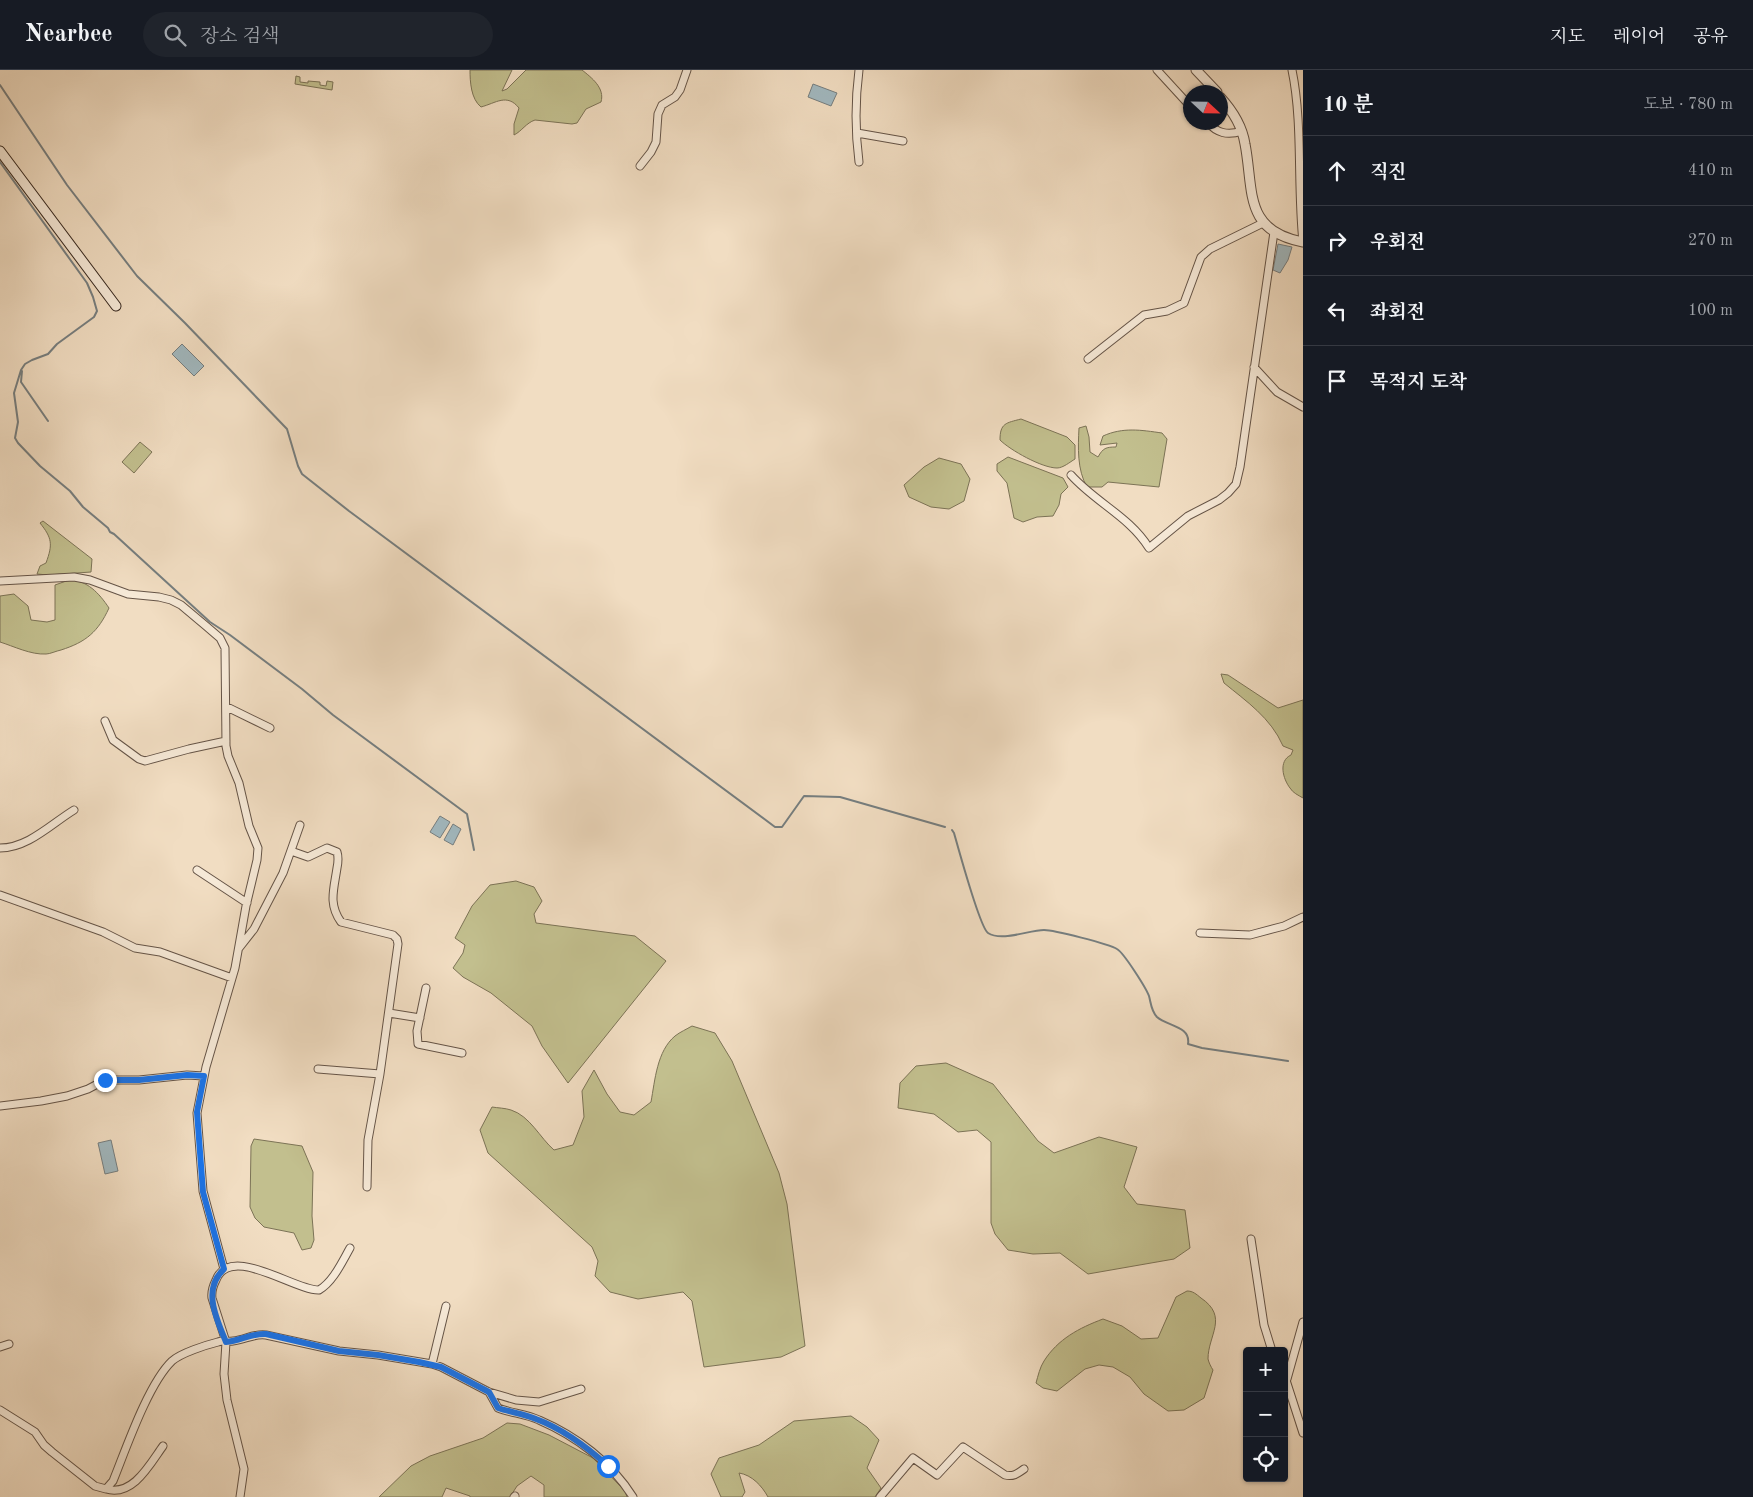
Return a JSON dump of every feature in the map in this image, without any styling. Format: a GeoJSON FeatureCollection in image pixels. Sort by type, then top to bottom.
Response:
{"type":"FeatureCollection","features":[{"type":"Feature","properties":{"kind":"street"},"geometry":{"type":"LineString","coordinates":[[640,166],[656,142],[658,114],[662,105],[675,97],[680,90],[687,70]]}},
{"type":"Feature","properties":{"kind":"street"},"geometry":{"type":"LineString","coordinates":[[859,70],[856,94],[856,133],[859,162]]}},
{"type":"Feature","properties":{"kind":"street"},"geometry":{"type":"LineString","coordinates":[[1157,70],[1183,98]]}},
{"type":"Feature","properties":{"kind":"street"},"geometry":{"type":"LineString","coordinates":[[1196,70],[1210,85]]}},
{"type":"Feature","properties":{"kind":"street"},"geometry":{"type":"LineString","coordinates":[[1228,106],[1242,131],[1254,204],[1263,223],[1274,232],[1303,242],[1299,133],[1292,70]]}},
{"type":"Feature","properties":{"kind":"street"},"geometry":{"type":"LineString","coordinates":[[1214,130],[1225,134],[1242,131]]}},
{"type":"Feature","properties":{"kind":"street"},"geometry":{"type":"LineString","coordinates":[[856,133],[903,141]]}},
{"type":"Feature","properties":{"kind":"street"},"geometry":{"type":"LineString","coordinates":[[0,151],[116,306]]}},
{"type":"Feature","properties":{"kind":"street"},"geometry":{"type":"LineString","coordinates":[[1088,360],[1144,315],[1167,311],[1184,303],[1201,257],[1210,249],[1263,223]]}},
{"type":"Feature","properties":{"kind":"street"},"geometry":{"type":"LineString","coordinates":[[1071,475],[1080,485],[1129,524],[1143,538],[1149,548],[1188,516],[1228,493],[1236,484],[1274,232]]}},
{"type":"Feature","properties":{"kind":"street"},"geometry":{"type":"LineString","coordinates":[[1254,367],[1277,392],[1303,407]]}},
{"type":"Feature","properties":{"kind":"street"},"geometry":{"type":"LineString","coordinates":[[0,581],[74,577],[90,580],[128,594],[159,597],[176,603],[220,638],[225,648],[226,741],[228,756],[239,783],[249,826],[258,848],[256,867],[232,978],[204,1076],[197,1112],[203,1192],[224,1269]]}},
{"type":"Feature","properties":{"kind":"street"},"geometry":{"type":"LineString","coordinates":[[226,707],[270,728]]}},
{"type":"Feature","properties":{"kind":"street"},"geometry":{"type":"LineString","coordinates":[[105,721],[113,740],[139,759],[145,761],[189,748],[226,741]]}},
{"type":"Feature","properties":{"kind":"street"},"geometry":{"type":"LineString","coordinates":[[0,848],[20,845],[74,810]]}},
{"type":"Feature","properties":{"kind":"street"},"geometry":{"type":"LineString","coordinates":[[238,948],[254,929],[283,873],[300,825]]}},
{"type":"Feature","properties":{"kind":"street"},"geometry":{"type":"LineString","coordinates":[[291,851],[308,857],[327,848],[337,852],[332,905],[336,915],[341,922],[387,933],[397,939],[398,944],[389,1014],[368,1140],[367,1187]]}},
{"type":"Feature","properties":{"kind":"street"},"geometry":{"type":"LineString","coordinates":[[197,870],[247,903]]}},
{"type":"Feature","properties":{"kind":"street"},"geometry":{"type":"LineString","coordinates":[[0,895],[103,932],[135,948],[160,952],[232,978]]}},
{"type":"Feature","properties":{"kind":"street"},"geometry":{"type":"LineString","coordinates":[[1200,933],[1250,936],[1284,926],[1303,917]]}},
{"type":"Feature","properties":{"kind":"street"},"geometry":{"type":"LineString","coordinates":[[426,988],[417,1031],[418,1044],[462,1053]]}},
{"type":"Feature","properties":{"kind":"street"},"geometry":{"type":"LineString","coordinates":[[389,1014],[420,1018]]}},
{"type":"Feature","properties":{"kind":"street"},"geometry":{"type":"LineString","coordinates":[[318,1069],[380,1074]]}},
{"type":"Feature","properties":{"kind":"street"},"geometry":{"type":"LineString","coordinates":[[0,1106],[67,1096],[88,1089],[105,1080],[139,1080],[187,1075],[204,1076]]}},
{"type":"Feature","properties":{"kind":"street"},"geometry":{"type":"LineString","coordinates":[[1251,1239],[1264,1325],[1271,1347]]}},
{"type":"Feature","properties":{"kind":"street"},"geometry":{"type":"LineString","coordinates":[[240,1497],[244,1469],[227,1400],[224,1374],[226,1342],[219,1325],[211,1292],[218,1274],[224,1269],[235,1266],[248,1267],[264,1271],[304,1287],[319,1290],[331,1279],[350,1248]]}},
{"type":"Feature","properties":{"kind":"street"},"geometry":{"type":"LineString","coordinates":[[432,1364],[446,1306]]}},
{"type":"Feature","properties":{"kind":"street"},"geometry":{"type":"LineString","coordinates":[[1288,1370],[1303,1322]]}},
{"type":"Feature","properties":{"kind":"street"},"geometry":{"type":"LineString","coordinates":[[106,1489],[113,1481],[147,1400],[160,1376],[179,1357],[220,1341],[234,1341],[258,1334],[266,1334],[339,1351],[432,1364],[489,1392],[516,1400],[538,1402],[581,1389]]}},
{"type":"Feature","properties":{"kind":"street"},"geometry":{"type":"LineString","coordinates":[[0,1347],[9,1344]]}},
{"type":"Feature","properties":{"kind":"street"},"geometry":{"type":"LineString","coordinates":[[1288,1383],[1303,1433]]}},
{"type":"Feature","properties":{"kind":"street"},"geometry":{"type":"LineString","coordinates":[[489,1392],[498,1408],[539,1420],[586,1446],[608,1466],[632,1497]]}},
{"type":"Feature","properties":{"kind":"street"},"geometry":{"type":"LineString","coordinates":[[0,1410],[35,1432],[44,1445],[95,1486],[114,1492],[134,1484],[163,1446]]}},
{"type":"Feature","properties":{"kind":"street"},"geometry":{"type":"LineString","coordinates":[[880,1497],[913,1458],[937,1475],[963,1447],[1005,1475],[1015,1475],[1024,1469]]}},
{"type":"Feature","properties":{"kind":"street"},"geometry":{"type":"LineString","coordinates":[[106,1489],[108,1497]]}},
{"type":"Feature","properties":{"kind":"shaded area"},"geometry":{"type":"Polygon","coordinates":[[[470,70],[512,70],[502,91],[507,89],[526,70],[582,70],[599,88],[602,97],[601,102],[586,109],[577,123],[535,120],[514,135],[514,124],[519,108],[515,103],[506,100],[481,107],[473,95],[470,70]]]}},
{"type":"Feature","properties":{"kind":"shaded area"},"geometry":{"type":"Polygon","coordinates":[[[296,76],[300,77],[300,82],[320,82],[320,85],[326,86],[327,81],[333,82],[332,90],[295,84],[296,76]]]}},
{"type":"Feature","properties":{"kind":"shaded area"},"geometry":{"type":"Polygon","coordinates":[[[1021,419],[1067,437],[1075,445],[1075,459],[1057,468],[1043,465],[1018,453],[1000,440],[1001,430],[1005,425],[1021,419]]]}},
{"type":"Feature","properties":{"kind":"shaded area"},"geometry":{"type":"Polygon","coordinates":[[[1086,426],[1090,452],[1098,457],[1105,449],[1116,447],[1117,443],[1100,445],[1103,436],[1110,433],[1132,430],[1162,433],[1167,439],[1159,487],[1108,482],[1102,487],[1087,487],[1081,473],[1078,451],[1079,428],[1086,426]]]}},
{"type":"Feature","properties":{"kind":"shaded area"},"geometry":{"type":"Polygon","coordinates":[[[140,442],[152,452],[134,473],[122,462],[140,442]]]}},
{"type":"Feature","properties":{"kind":"shaded area"},"geometry":{"type":"Polygon","coordinates":[[[1008,457],[1063,478],[1068,487],[1061,494],[1059,505],[1053,516],[1037,517],[1023,522],[1014,518],[1007,483],[997,471],[997,464],[1008,457]]]}},
{"type":"Feature","properties":{"kind":"shaded area"},"geometry":{"type":"Polygon","coordinates":[[[939,458],[961,464],[970,479],[964,501],[949,509],[931,507],[909,497],[904,485],[924,467],[939,458]]]}},
{"type":"Feature","properties":{"kind":"shaded area"},"geometry":{"type":"Polygon","coordinates":[[[43,521],[92,559],[91,572],[37,574],[40,566],[46,563],[50,551],[49,537],[40,523],[43,521]]]}},
{"type":"Feature","properties":{"kind":"shaded area"},"geometry":{"type":"Polygon","coordinates":[[[69,580],[81,582],[92,588],[109,608],[96,630],[84,640],[70,647],[46,654],[28,652],[0,642],[0,596],[14,594],[28,606],[31,620],[47,622],[55,620],[55,585],[69,580]]]}},
{"type":"Feature","properties":{"kind":"shaded area"},"geometry":{"type":"Polygon","coordinates":[[[1221,674],[1228,675],[1278,708],[1303,700],[1303,798],[1291,790],[1284,775],[1284,761],[1291,755],[1293,750],[1283,746],[1272,727],[1249,703],[1224,683],[1221,674]]]}},
{"type":"Feature","properties":{"kind":"shaded area"},"geometry":{"type":"Polygon","coordinates":[[[516,881],[534,887],[542,901],[534,914],[536,923],[635,936],[666,961],[568,1083],[542,1046],[532,1026],[491,993],[463,977],[453,968],[463,953],[465,945],[455,938],[472,906],[490,885],[516,881]]]}},
{"type":"Feature","properties":{"kind":"shaded area"},"geometry":{"type":"Polygon","coordinates":[[[692,1026],[715,1033],[732,1061],[779,1173],[787,1204],[805,1346],[781,1357],[704,1367],[692,1301],[683,1292],[638,1299],[610,1292],[595,1276],[598,1261],[592,1247],[488,1153],[480,1130],[492,1107],[504,1108],[524,1117],[554,1150],[573,1145],[584,1117],[582,1091],[594,1070],[607,1094],[620,1112],[634,1115],[651,1102],[658,1066],[669,1042],[692,1026]]]}},
{"type":"Feature","properties":{"kind":"shaded area"},"geometry":{"type":"Polygon","coordinates":[[[946,1063],[993,1084],[1038,1141],[1054,1153],[1099,1137],[1137,1147],[1124,1187],[1137,1204],[1185,1210],[1190,1248],[1174,1259],[1088,1274],[1060,1253],[1033,1254],[1008,1250],[995,1234],[991,1223],[991,1142],[977,1130],[958,1132],[934,1114],[898,1108],[900,1083],[916,1066],[946,1063]]]}},
{"type":"Feature","properties":{"kind":"shaded area"},"geometry":{"type":"Polygon","coordinates":[[[254,1139],[302,1146],[313,1172],[312,1216],[314,1240],[311,1248],[302,1250],[294,1233],[264,1227],[255,1218],[250,1207],[251,1146],[254,1139]]]}},
{"type":"Feature","properties":{"kind":"shaded area"},"geometry":{"type":"Polygon","coordinates":[[[1187,1291],[1194,1293],[1209,1305],[1216,1319],[1208,1359],[1213,1370],[1204,1398],[1184,1410],[1168,1411],[1144,1394],[1130,1377],[1113,1367],[1099,1365],[1085,1369],[1057,1391],[1043,1388],[1036,1383],[1043,1363],[1062,1340],[1077,1330],[1103,1319],[1122,1326],[1141,1339],[1158,1338],[1176,1297],[1187,1291]]]}},
{"type":"Feature","properties":{"kind":"shaded area"},"geometry":{"type":"Polygon","coordinates":[[[851,1416],[867,1427],[879,1440],[867,1468],[881,1488],[875,1497],[768,1497],[756,1482],[748,1476],[739,1473],[745,1492],[742,1497],[721,1497],[711,1474],[719,1458],[759,1445],[794,1421],[851,1416]]]}},
{"type":"Feature","properties":{"kind":"shaded area"},"geometry":{"type":"Polygon","coordinates":[[[507,1423],[520,1424],[549,1435],[593,1458],[625,1491],[627,1497],[544,1497],[544,1485],[531,1476],[517,1486],[510,1497],[470,1497],[446,1488],[442,1497],[379,1497],[411,1466],[430,1456],[483,1438],[507,1423]]]}},
{"type":"Feature","properties":{"kind":"water"},"geometry":{"type":"Polygon","coordinates":[[[813,84],[837,93],[831,106],[808,97],[813,84]]]}},
{"type":"Feature","properties":{"kind":"water"},"geometry":{"type":"Polygon","coordinates":[[[1278,244],[1292,247],[1288,260],[1280,273],[1273,270],[1278,244]]]}},
{"type":"Feature","properties":{"kind":"water"},"geometry":{"type":"Polygon","coordinates":[[[182,344],[204,366],[194,376],[172,354],[182,344]]]}},
{"type":"Feature","properties":{"kind":"water"},"geometry":{"type":"Polygon","coordinates":[[[440,816],[450,822],[440,838],[430,832],[440,816]]]}},
{"type":"Feature","properties":{"kind":"water"},"geometry":{"type":"Polygon","coordinates":[[[453,824],[461,829],[453,845],[444,840],[453,824]]]}},
{"type":"Feature","properties":{"kind":"water"},"geometry":{"type":"Polygon","coordinates":[[[111,1140],[118,1171],[105,1174],[98,1143],[111,1140]]]}},
{"type":"Feature","properties":{"kind":"waterway"},"geometry":{"type":"LineString","coordinates":[[0,85],[67,185],[137,276],[287,429],[302,474],[349,511],[775,827],[782,827],[804,796],[840,797],[945,827]]}},
{"type":"Feature","properties":{"kind":"waterway"},"geometry":{"type":"LineString","coordinates":[[0,162],[87,283],[97,311],[94,317],[57,344],[48,354],[25,364],[21,370],[14,393],[18,422],[15,438],[18,443],[40,466],[70,491],[83,507],[210,622],[230,635],[302,689],[333,715],[467,814],[474,850]]}},
{"type":"Feature","properties":{"kind":"waterway"},"geometry":{"type":"LineString","coordinates":[[22,371],[21,382],[48,421]]}},
{"type":"Feature","properties":{"kind":"waterway"},"geometry":{"type":"LineString","coordinates":[[952,830],[975,903],[984,928],[988,933],[1008,936],[1044,930],[1081,938],[1117,949],[1149,996],[1155,1015],[1186,1033],[1188,1044],[1202,1048],[1288,1061]]}},
{"type":"Feature","properties":{"kind":"route"},"geometry":{"type":"LineString","coordinates":[[105,1080],[139,1080],[187,1075],[204,1076],[197,1112],[203,1192],[224,1269],[218,1274],[211,1292],[219,1325],[226,1342],[258,1334],[266,1334],[339,1351],[432,1364],[489,1392],[498,1408],[539,1420],[564,1433],[586,1446],[608,1466]]}}]}
